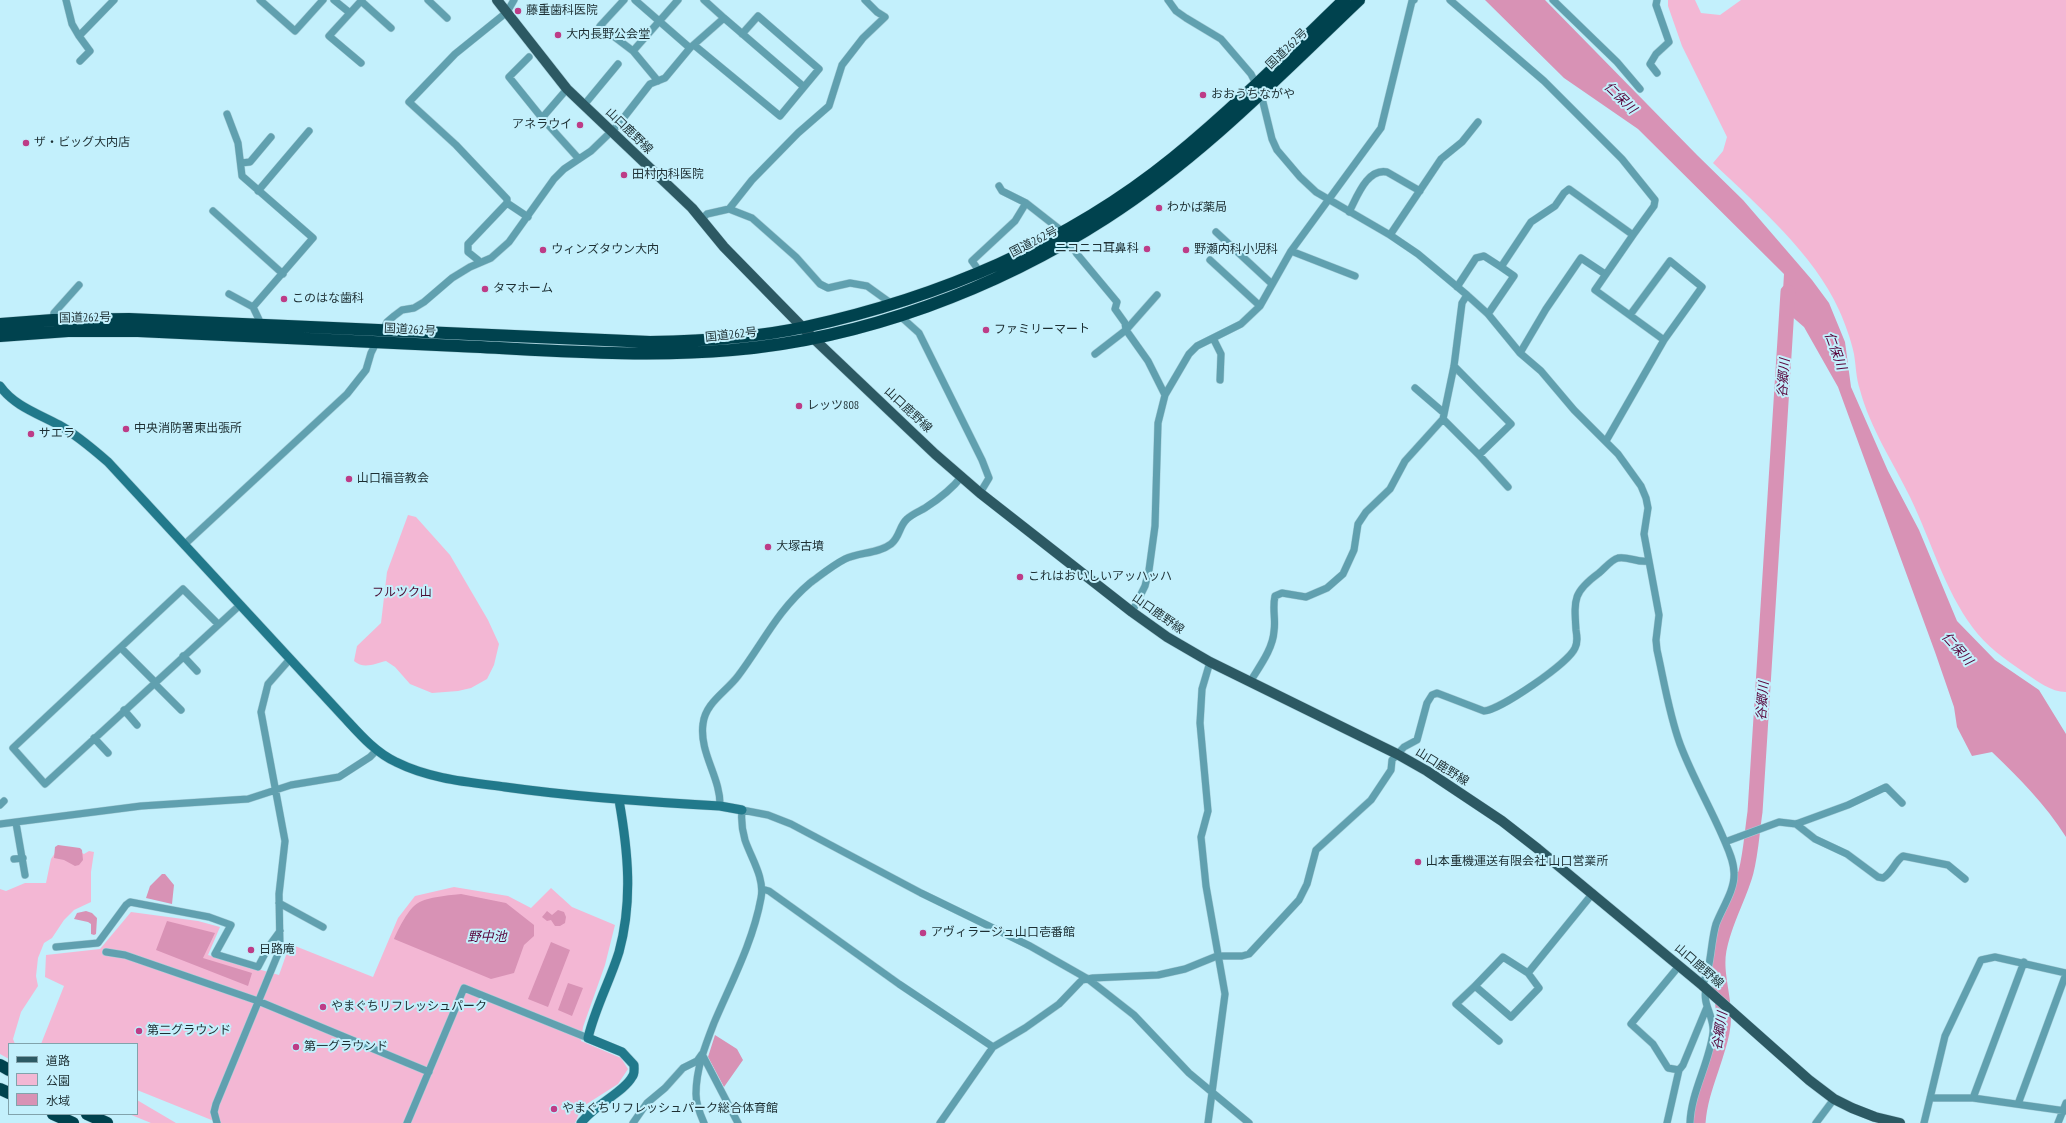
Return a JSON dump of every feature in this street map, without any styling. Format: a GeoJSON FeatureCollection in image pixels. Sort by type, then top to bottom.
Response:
{"type":"FeatureCollection","features":[{"type":"Feature","properties":{"kind":"highway","name":"国道262号"},"geometry":{"type":"LineString","coordinates":[[1259,89],[1344,0]]}},
{"type":"Feature","properties":{"kind":"highway","name":"国道262号"},"geometry":{"type":"LineString","coordinates":[[0,336],[68,331],[383,331],[650,342],[716,338],[804,328],[892,304],[980,272],[1107,217],[1176,168],[1259,89],[1359,0]]}},
{"type":"Feature","properties":{"kind":"highway","name":"国道262号"},"geometry":{"type":"LineString","coordinates":[[0,324],[53,320],[129,319],[377,342],[648,353],[735,350],[813,338],[899,315],[987,281],[1066,236]]}},
{"type":"Feature","properties":{"kind":"highway"},"geometry":{"type":"LineString","coordinates":[[55,1115],[73,1123]]}},
{"type":"Feature","properties":{"kind":"highway"},"geometry":{"type":"LineString","coordinates":[[89,1115],[107,1123]]}},
{"type":"Feature","properties":{"kind":"main road","name":"山口鹿野線"},"geometry":{"type":"LineString","coordinates":[[497,0],[567,90],[692,208],[724,246],[813,338],[980,492],[1132,612],[1167,637],[1210,662],[1397,754],[1427,771],[1502,821],[1593,893],[1734,1013],[1785,1061],[1834,1099],[1875,1117],[1900,1123]]}},
{"type":"Feature","properties":{"kind":"street"},"geometry":{"type":"LineString","coordinates":[[66,0],[72,24],[90,51],[80,61]]}},
{"type":"Feature","properties":{"kind":"street"},"geometry":{"type":"LineString","coordinates":[[79,36],[114,0]]}},
{"type":"Feature","properties":{"kind":"street"},"geometry":{"type":"LineString","coordinates":[[260,0],[295,31],[322,0]]}},
{"type":"Feature","properties":{"kind":"street"},"geometry":{"type":"LineString","coordinates":[[334,0],[350,13]]}},
{"type":"Feature","properties":{"kind":"street"},"geometry":{"type":"LineString","coordinates":[[428,0],[447,18]]}},
{"type":"Feature","properties":{"kind":"street"},"geometry":{"type":"LineString","coordinates":[[514,0],[507,12],[455,54],[409,102],[456,145],[507,199],[508,203],[528,216]]}},
{"type":"Feature","properties":{"kind":"street"},"geometry":{"type":"LineString","coordinates":[[624,0],[600,26],[633,51],[658,81]]}},
{"type":"Feature","properties":{"kind":"street"},"geometry":{"type":"LineString","coordinates":[[635,0],[659,21],[780,116],[819,69],[758,16],[742,34]]}},
{"type":"Feature","properties":{"kind":"street"},"geometry":{"type":"LineString","coordinates":[[633,51],[678,0]]}},
{"type":"Feature","properties":{"kind":"street"},"geometry":{"type":"LineString","coordinates":[[704,0],[804,87]]}},
{"type":"Feature","properties":{"kind":"street"},"geometry":{"type":"LineString","coordinates":[[729,209],[752,180],[798,133],[829,106],[842,65],[863,38],[885,17],[877,12],[865,0]]}},
{"type":"Feature","properties":{"kind":"street"},"geometry":{"type":"LineString","coordinates":[[1168,0],[1176,11],[1221,39],[1243,63],[1259,89],[1272,139],[1277,150],[1300,177],[1328,201],[1390,235],[1418,254],[1488,314],[1520,353],[1541,371],[1574,410],[1606,440],[1641,486],[1648,508],[1644,534],[1659,615],[1656,640],[1657,650],[1680,743],[1725,842],[1733,864],[1734,874],[1716,924],[1712,940],[1707,990],[1704,997],[1713,1022],[1713,1034],[1695,1095],[1690,1123]]}},
{"type":"Feature","properties":{"kind":"street"},"geometry":{"type":"LineString","coordinates":[[1132,612],[1145,586],[1149,570],[1155,526],[1158,423],[1165,395],[1189,354],[1197,346],[1241,324],[1260,306],[1291,251],[1381,128],[1412,1],[1414,0]]}},
{"type":"Feature","properties":{"kind":"street"},"geometry":{"type":"LineString","coordinates":[[1450,0],[1544,81],[1622,159],[1655,200],[1654,206],[1595,290],[1664,340]]}},
{"type":"Feature","properties":{"kind":"street"},"geometry":{"type":"LineString","coordinates":[[1553,0],[1617,62],[1640,89]]}},
{"type":"Feature","properties":{"kind":"street"},"geometry":{"type":"LineString","coordinates":[[1657,0],[1656,5],[1669,42],[1656,54],[1650,64],[1657,73]]}},
{"type":"Feature","properties":{"kind":"street"},"geometry":{"type":"LineString","coordinates":[[362,63],[329,36],[361,1],[390,28]]}},
{"type":"Feature","properties":{"kind":"street"},"geometry":{"type":"LineString","coordinates":[[184,545],[347,394],[366,370],[370,353],[387,322],[402,310],[414,308],[424,302],[452,278],[491,258],[510,242],[554,179],[591,151],[610,131],[618,125],[650,84],[665,78],[692,46],[724,18]]}},
{"type":"Feature","properties":{"kind":"street"},"geometry":{"type":"LineString","coordinates":[[529,57],[509,77],[542,118],[579,159]]}},
{"type":"Feature","properties":{"kind":"street"},"geometry":{"type":"LineString","coordinates":[[584,105],[618,64]]}},
{"type":"Feature","properties":{"kind":"street"},"geometry":{"type":"LineString","coordinates":[[542,118],[567,90]]}},
{"type":"Feature","properties":{"kind":"street"},"geometry":{"type":"LineString","coordinates":[[227,114],[238,143],[242,176],[314,238],[253,307]]}},
{"type":"Feature","properties":{"kind":"street"},"geometry":{"type":"LineString","coordinates":[[1390,235],[1441,159],[1462,142],[1478,122]]}},
{"type":"Feature","properties":{"kind":"street"},"geometry":{"type":"LineString","coordinates":[[258,191],[309,131]]}},
{"type":"Feature","properties":{"kind":"street"},"geometry":{"type":"LineString","coordinates":[[241,163],[250,162],[271,137]]}},
{"type":"Feature","properties":{"kind":"street"},"geometry":{"type":"LineString","coordinates":[[1349,212],[1363,185],[1374,174],[1382,171],[1387,172],[1420,192]]}},
{"type":"Feature","properties":{"kind":"street"},"geometry":{"type":"LineString","coordinates":[[999,186],[1002,191],[1026,203],[1066,236],[1077,254],[1117,302],[1115,309],[1125,323],[1126,330],[1148,361],[1165,395]]}},
{"type":"Feature","properties":{"kind":"street"},"geometry":{"type":"LineString","coordinates":[[1501,267],[1531,222],[1555,206],[1564,192],[1569,189],[1634,235]]}},
{"type":"Feature","properties":{"kind":"street"},"geometry":{"type":"LineString","coordinates":[[479,263],[478,260],[468,252],[468,244],[508,203]]}},
{"type":"Feature","properties":{"kind":"street"},"geometry":{"type":"LineString","coordinates":[[980,272],[972,261],[1015,221],[1026,203]]}},
{"type":"Feature","properties":{"kind":"street"},"geometry":{"type":"LineString","coordinates":[[701,220],[707,214],[729,209],[752,218],[796,257],[820,284],[828,288],[850,283],[867,286],[892,304]]}},
{"type":"Feature","properties":{"kind":"street"},"geometry":{"type":"LineString","coordinates":[[213,212],[283,274]]}},
{"type":"Feature","properties":{"kind":"street"},"geometry":{"type":"LineString","coordinates":[[1216,232],[1272,284]]}},
{"type":"Feature","properties":{"kind":"street"},"geometry":{"type":"LineString","coordinates":[[1291,251],[1355,276]]}},
{"type":"Feature","properties":{"kind":"street"},"geometry":{"type":"LineString","coordinates":[[1457,287],[1476,258],[1484,256],[1514,276],[1488,314]]}},
{"type":"Feature","properties":{"kind":"street"},"geometry":{"type":"LineString","coordinates":[[1520,353],[1546,309],[1581,258],[1605,274]]}},
{"type":"Feature","properties":{"kind":"street"},"geometry":{"type":"LineString","coordinates":[[1210,260],[1260,306]]}},
{"type":"Feature","properties":{"kind":"street"},"geometry":{"type":"LineString","coordinates":[[1606,440],[1664,340],[1702,287],[1670,261],[1630,315]]}},
{"type":"Feature","properties":{"kind":"street"},"geometry":{"type":"LineString","coordinates":[[53,320],[54,313],[79,285]]}},
{"type":"Feature","properties":{"kind":"street"},"geometry":{"type":"LineString","coordinates":[[229,294],[253,307],[263,331]]}},
{"type":"Feature","properties":{"kind":"street"},"geometry":{"type":"LineString","coordinates":[[1096,354],[1126,330],[1157,295]]}},
{"type":"Feature","properties":{"kind":"street"},"geometry":{"type":"LineString","coordinates":[[1250,682],[1270,646],[1274,631],[1273,606],[1275,596],[1282,594],[1306,596],[1327,588],[1343,574],[1354,550],[1358,524],[1366,512],[1390,489],[1405,461],[1444,416],[1454,366],[1462,303],[1467,295]]}},
{"type":"Feature","properties":{"kind":"street"},"geometry":{"type":"LineString","coordinates":[[899,315],[919,334],[982,460],[989,478],[980,492]]}},
{"type":"Feature","properties":{"kind":"street"},"geometry":{"type":"LineString","coordinates":[[1213,338],[1221,354],[1220,380]]}},
{"type":"Feature","properties":{"kind":"street"},"geometry":{"type":"LineString","coordinates":[[1454,366],[1511,424],[1479,455]]}},
{"type":"Feature","properties":{"kind":"street"},"geometry":{"type":"LineString","coordinates":[[0,386],[16,402],[59,425],[98,453],[377,750],[394,762],[439,777],[566,796],[720,806],[768,815],[791,824],[921,893],[1030,946],[1088,978],[1134,1015],[1166,1050],[1248,1123]]}},
{"type":"Feature","properties":{"kind":"street"},"geometry":{"type":"LineString","coordinates":[[1415,388],[1444,416],[1508,487]]}},
{"type":"Feature","properties":{"kind":"street"},"geometry":{"type":"LineString","coordinates":[[720,806],[717,782],[705,750],[702,736],[702,723],[711,703],[730,686],[776,617],[797,595],[811,583],[846,559],[891,544],[900,534],[902,526],[907,519],[941,497],[962,476]]}},
{"type":"Feature","properties":{"kind":"street"},"geometry":{"type":"LineString","coordinates":[[940,1123],[993,1047],[1025,1028],[1059,1004],[1082,980],[1088,978],[1158,975],[1185,969],[1217,956],[1242,956],[1249,954],[1299,900],[1307,884],[1316,850],[1371,800],[1391,770],[1392,760],[1397,754],[1417,740],[1427,702],[1432,695],[1437,693],[1484,711],[1489,711],[1553,672],[1575,649],[1577,641],[1574,604],[1581,588],[1614,559],[1621,557],[1648,561]]}},
{"type":"Feature","properties":{"kind":"street"},"geometry":{"type":"LineString","coordinates":[[218,624],[183,589],[13,748],[45,784],[154,682],[240,605]]}},
{"type":"Feature","properties":{"kind":"street"},"geometry":{"type":"LineString","coordinates":[[121,648],[181,710]]}},
{"type":"Feature","properties":{"kind":"street"},"geometry":{"type":"LineString","coordinates":[[183,656],[197,671]]}},
{"type":"Feature","properties":{"kind":"street"},"geometry":{"type":"LineString","coordinates":[[217,1123],[214,1112],[216,1104],[280,948],[280,903],[285,841],[276,790],[262,728],[261,712],[268,684],[290,659]]}},
{"type":"Feature","properties":{"kind":"street"},"geometry":{"type":"LineString","coordinates":[[1208,1123],[1225,994],[1217,956],[1206,886],[1201,836],[1208,810],[1200,723],[1202,689],[1210,662]]}},
{"type":"Feature","properties":{"kind":"street"},"geometry":{"type":"LineString","coordinates":[[124,710],[137,725]]}},
{"type":"Feature","properties":{"kind":"street"},"geometry":{"type":"LineString","coordinates":[[94,738],[108,753]]}},
{"type":"Feature","properties":{"kind":"street"},"geometry":{"type":"LineString","coordinates":[[0,824],[16,823],[60,815],[141,806],[248,799],[291,785],[339,777],[370,757],[377,750]]}},
{"type":"Feature","properties":{"kind":"street"},"geometry":{"type":"LineString","coordinates":[[1725,842],[1779,822],[1796,824],[1848,804],[1886,786],[1902,803]]}},
{"type":"Feature","properties":{"kind":"street"},"geometry":{"type":"LineString","coordinates":[[588,1038],[597,1008],[618,952],[628,891],[625,837],[619,800]]}},
{"type":"Feature","properties":{"kind":"street"},"geometry":{"type":"LineString","coordinates":[[633,1123],[647,1103],[665,1088],[683,1068],[697,1061],[702,1054],[750,936],[762,889],[761,881],[745,839],[741,822],[742,810]]}},
{"type":"Feature","properties":{"kind":"street"},"geometry":{"type":"LineString","coordinates":[[16,823],[25,875]]}},
{"type":"Feature","properties":{"kind":"street"},"geometry":{"type":"LineString","coordinates":[[1796,824],[1815,839],[1847,854],[1878,877],[1883,878],[1891,874],[1899,859],[1903,856],[1948,865],[1965,879]]}},
{"type":"Feature","properties":{"kind":"street"},"geometry":{"type":"LineString","coordinates":[[14,859],[22,858]]}},
{"type":"Feature","properties":{"kind":"street"},"geometry":{"type":"LineString","coordinates":[[762,889],[769,891],[899,984],[993,1047]]}},
{"type":"Feature","properties":{"kind":"street"},"geometry":{"type":"LineString","coordinates":[[1528,973],[1593,893]]}},
{"type":"Feature","properties":{"kind":"street"},"geometry":{"type":"LineString","coordinates":[[56,947],[98,943],[126,905],[130,902],[209,917],[231,925],[215,954],[258,967],[269,946],[280,931]]}},
{"type":"Feature","properties":{"kind":"street"},"geometry":{"type":"LineString","coordinates":[[280,903],[323,927]]}},
{"type":"Feature","properties":{"kind":"street"},"geometry":{"type":"LineString","coordinates":[[106,952],[125,955],[258,1001],[429,1072]]}},
{"type":"Feature","properties":{"kind":"street"},"geometry":{"type":"LineString","coordinates":[[1475,986],[1511,1017],[1539,988],[1528,973],[1503,957],[1456,1004],[1499,1041]]}},
{"type":"Feature","properties":{"kind":"street"},"geometry":{"type":"LineString","coordinates":[[1924,1123],[1945,1036],[1981,960],[1995,957],[2024,962],[2066,973],[2018,1104]]}},
{"type":"Feature","properties":{"kind":"street"},"geometry":{"type":"LineString","coordinates":[[1973,1098],[2024,962]]}},
{"type":"Feature","properties":{"kind":"street"},"geometry":{"type":"LineString","coordinates":[[1679,966],[1631,1024],[1653,1044],[1668,1068],[1679,1070]]}},
{"type":"Feature","properties":{"kind":"street"},"geometry":{"type":"LineString","coordinates":[[407,1123],[464,988],[622,1052],[634,1065],[634,1072],[626,1085],[596,1106],[581,1123]]}},
{"type":"Feature","properties":{"kind":"street"},"geometry":{"type":"LineString","coordinates":[[1667,1123],[1679,1070],[1683,1065],[1707,1007]]}},
{"type":"Feature","properties":{"kind":"street"},"geometry":{"type":"LineString","coordinates":[[702,1054],[696,1094],[697,1105],[704,1123]]}},
{"type":"Feature","properties":{"kind":"street"},"geometry":{"type":"LineString","coordinates":[[702,1054],[738,1123]]}},
{"type":"Feature","properties":{"kind":"street"},"geometry":{"type":"LineString","coordinates":[[1930,1098],[1973,1098],[2064,1110]]}},
{"type":"Feature","properties":{"kind":"street"},"geometry":{"type":"LineString","coordinates":[[1816,1123],[1834,1099]]}},
{"type":"Feature","properties":{"kind":"street"},"geometry":{"type":"LineString","coordinates":[[2058,1123],[2066,1103]]}},
{"type":"Feature","properties":{"kind":"green space"},"geometry":{"type":"Polygon","coordinates":[[[1668,0],[1695,0],[1701,13],[1720,15],[1741,0],[2066,0],[2066,692],[2060,692],[2044,686],[2004,658],[1978,635],[1963,613],[1946,581],[1918,513],[1882,445],[1864,404],[1859,386],[1850,337],[1828,289],[1815,269],[1783,231],[1713,163],[1723,151],[1727,137],[1682,46],[1668,6],[1668,0]]]}},
{"type":"Feature","properties":{"kind":"green space","name":"フルツク山"},"geometry":{"type":"Polygon","coordinates":[[[408,515],[416,517],[450,555],[488,620],[499,644],[494,665],[487,679],[471,688],[458,691],[432,693],[410,684],[395,667],[386,661],[362,665],[354,661],[357,646],[381,623],[387,572],[408,515]]]}},
{"type":"Feature","properties":{"kind":"green space"},"geometry":{"type":"Polygon","coordinates":[[[59,847],[74,849],[84,854],[89,851],[94,852],[91,872],[91,902],[74,910],[64,920],[52,938],[44,943],[38,958],[36,976],[38,986],[21,1012],[13,1039],[15,1043],[8,1043],[8,1058],[0,1054],[0,889],[6,891],[25,883],[46,883],[51,859],[59,847]]]}},
{"type":"Feature","properties":{"kind":"green space","name":"やまぐちリフレッシュパーク"},"geometry":{"type":"Polygon","coordinates":[[[454,887],[508,896],[531,908],[551,888],[572,907],[615,925],[605,965],[583,1027],[581,1041],[621,1058],[628,1069],[618,1084],[582,1107],[575,1123],[219,1123],[138,1090],[138,1043],[41,1043],[64,986],[45,977],[46,955],[100,949],[131,912],[198,921],[220,927],[208,955],[279,975],[290,944],[373,977],[398,918],[415,896],[454,887]]]}},
{"type":"Feature","properties":{"kind":"green space"},"geometry":{"type":"Polygon","coordinates":[[[138,1101],[176,1123],[151,1123],[131,1115],[138,1115],[138,1101]]]}},
{"type":"Feature","properties":{"kind":"water","name":"仁保川"},"geometry":{"type":"Polygon","coordinates":[[[1485,0],[1545,0],[1743,200],[1812,280],[1829,303],[1845,342],[1851,387],[1888,471],[1919,530],[1957,621],[1995,660],[2039,690],[2066,734],[2066,837],[2032,792],[1992,752],[1972,756],[1957,727],[1954,707],[1935,652],[1838,387],[1804,327],[1782,308],[1784,274],[1638,129],[1564,78],[1485,0]]]}},
{"type":"Feature","properties":{"kind":"water"},"geometry":{"type":"Polygon","coordinates":[[[58,845],[80,848],[82,850],[83,860],[79,865],[75,866],[64,860],[54,858],[55,847],[58,845]]]}},
{"type":"Feature","properties":{"kind":"water"},"geometry":{"type":"Polygon","coordinates":[[[162,874],[165,874],[174,885],[172,904],[146,898],[150,886],[162,874]]]}},
{"type":"Feature","properties":{"kind":"water","name":"野中池"},"geometry":{"type":"Polygon","coordinates":[[[461,894],[506,903],[534,925],[534,936],[524,945],[514,973],[491,979],[394,939],[407,914],[418,903],[433,898],[461,894]]]}},
{"type":"Feature","properties":{"kind":"water"},"geometry":{"type":"Polygon","coordinates":[[[558,910],[564,912],[566,917],[565,923],[560,926],[555,926],[551,920],[547,921],[542,917],[547,911],[552,915],[558,910]]]}},
{"type":"Feature","properties":{"kind":"water"},"geometry":{"type":"Polygon","coordinates":[[[86,911],[92,913],[97,918],[96,934],[94,935],[91,934],[91,924],[74,919],[77,913],[86,911]]]}},
{"type":"Feature","properties":{"kind":"water"},"geometry":{"type":"Polygon","coordinates":[[[167,921],[215,933],[203,958],[252,973],[248,986],[156,950],[167,921]]]}},
{"type":"Feature","properties":{"kind":"water"},"geometry":{"type":"Polygon","coordinates":[[[551,942],[570,950],[548,1007],[528,999],[551,942]]]}},
{"type":"Feature","properties":{"kind":"water"},"geometry":{"type":"Polygon","coordinates":[[[568,983],[583,988],[572,1016],[558,1010],[568,983]]]}},
{"type":"Feature","properties":{"kind":"water"},"geometry":{"type":"Polygon","coordinates":[[[715,1035],[737,1049],[743,1060],[724,1087],[708,1057],[715,1035]]]}},
{"type":"Feature","properties":{"kind":"waterway","name":"谷郷川"},"geometry":{"type":"LineString","coordinates":[[1698,1123],[1699,1111],[1705,1088],[1722,1032],[1723,1011],[1718,970],[1721,939],[1740,891],[1748,865],[1755,812],[1788,292]]}},
{"type":"Feature","properties":{"kind":"place","name":"藤重歯科医院"},"geometry":{"type":"Point","coordinates":[518,11]}},
{"type":"Feature","properties":{"kind":"place","name":"大内長野公会堂"},"geometry":{"type":"Point","coordinates":[558,35]}},
{"type":"Feature","properties":{"kind":"place","name":"おおうちながや"},"geometry":{"type":"Point","coordinates":[1203,95]}},
{"type":"Feature","properties":{"kind":"place","name":"アネラウイ"},"geometry":{"type":"Point","coordinates":[580,125]}},
{"type":"Feature","properties":{"kind":"place","name":"ザ・ビッグ大内店"},"geometry":{"type":"Point","coordinates":[26,143]}},
{"type":"Feature","properties":{"kind":"place","name":"田村内科医院"},"geometry":{"type":"Point","coordinates":[624,175]}},
{"type":"Feature","properties":{"kind":"place","name":"わかば薬局"},"geometry":{"type":"Point","coordinates":[1159,208]}},
{"type":"Feature","properties":{"kind":"place","name":"ニコニコ耳鼻科"},"geometry":{"type":"Point","coordinates":[1147,249]}},
{"type":"Feature","properties":{"kind":"place","name":"ウィンズタウン大内"},"geometry":{"type":"Point","coordinates":[543,250]}},
{"type":"Feature","properties":{"kind":"place","name":"野瀬内科小児科"},"geometry":{"type":"Point","coordinates":[1186,250]}},
{"type":"Feature","properties":{"kind":"place","name":"タマホーム"},"geometry":{"type":"Point","coordinates":[485,289]}},
{"type":"Feature","properties":{"kind":"place","name":"このはな歯科"},"geometry":{"type":"Point","coordinates":[284,299]}},
{"type":"Feature","properties":{"kind":"place","name":"ファミリーマート"},"geometry":{"type":"Point","coordinates":[986,330]}},
{"type":"Feature","properties":{"kind":"place","name":"レッツ808"},"geometry":{"type":"Point","coordinates":[799,406]}},
{"type":"Feature","properties":{"kind":"place","name":"中央消防署東出張所"},"geometry":{"type":"Point","coordinates":[126,429]}},
{"type":"Feature","properties":{"kind":"place","name":"サエラ"},"geometry":{"type":"Point","coordinates":[31,434]}},
{"type":"Feature","properties":{"kind":"place","name":"山口福音教会"},"geometry":{"type":"Point","coordinates":[349,479]}},
{"type":"Feature","properties":{"kind":"place","name":"大塚古墳"},"geometry":{"type":"Point","coordinates":[768,547]}},
{"type":"Feature","properties":{"kind":"place","name":"これはおいしいアッハッハ"},"geometry":{"type":"Point","coordinates":[1020,577]}},
{"type":"Feature","properties":{"kind":"place","name":"山本重機運送有限会社 山口営業所"},"geometry":{"type":"Point","coordinates":[1418,862]}},
{"type":"Feature","properties":{"kind":"place","name":"アヴィラージュ山口壱番館"},"geometry":{"type":"Point","coordinates":[923,933]}},
{"type":"Feature","properties":{"kind":"place","name":"日路庵"},"geometry":{"type":"Point","coordinates":[251,950]}},
{"type":"Feature","properties":{"kind":"place","name":"やまぐちリフレッシュパーク"},"geometry":{"type":"Point","coordinates":[323,1007]}},
{"type":"Feature","properties":{"kind":"place","name":"第二グラウンド"},"geometry":{"type":"Point","coordinates":[139,1031]}},
{"type":"Feature","properties":{"kind":"place","name":"第一グラウンド"},"geometry":{"type":"Point","coordinates":[296,1047]}},
{"type":"Feature","properties":{"kind":"place","name":"やまぐちリフレッシュパーク総合体育館"},"geometry":{"type":"Point","coordinates":[554,1109]}}]}
